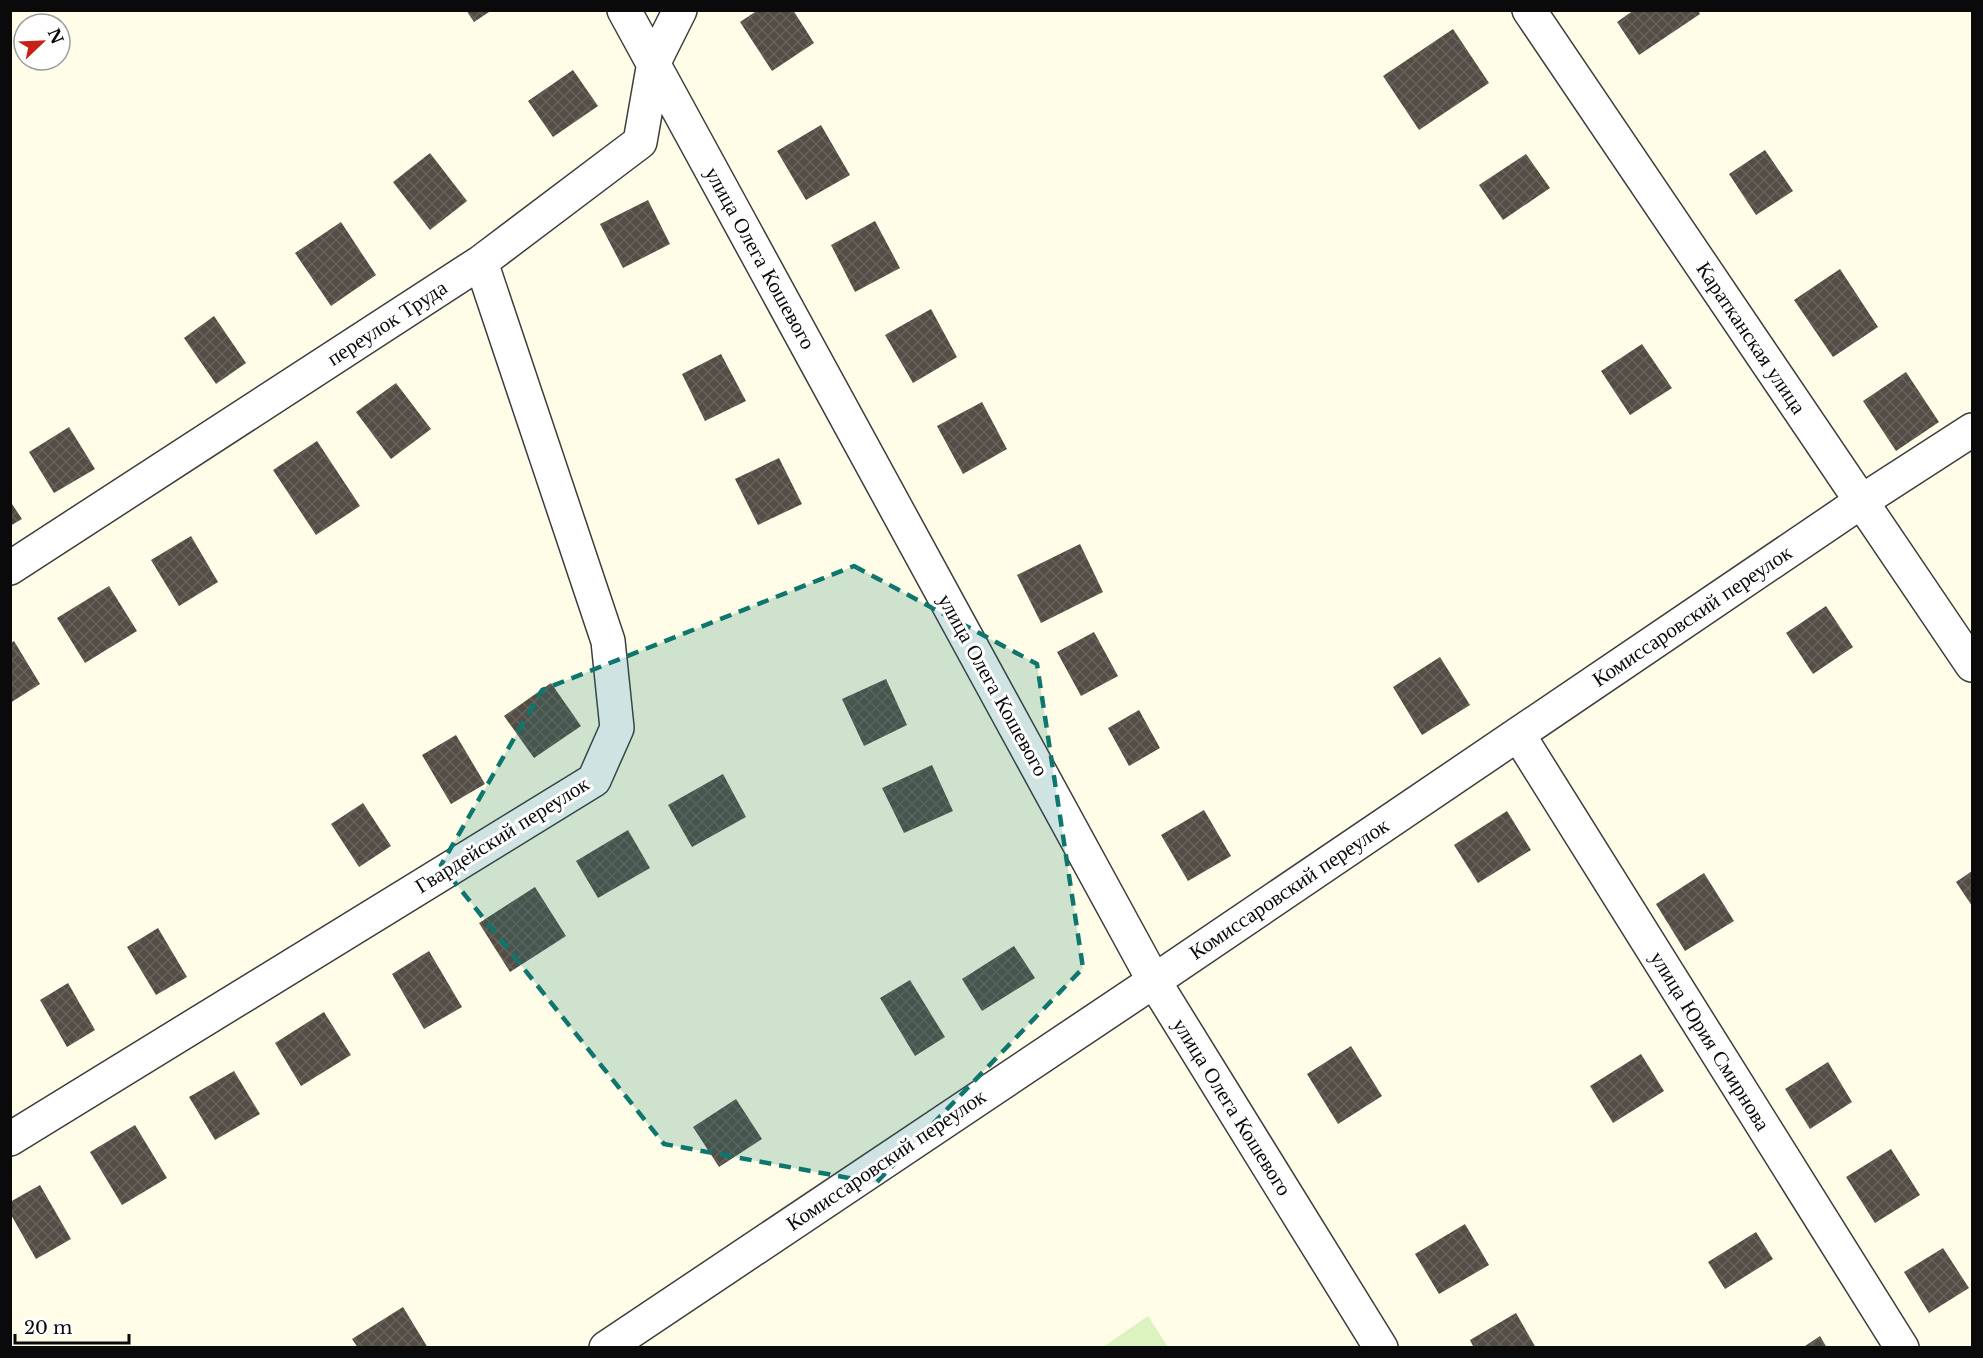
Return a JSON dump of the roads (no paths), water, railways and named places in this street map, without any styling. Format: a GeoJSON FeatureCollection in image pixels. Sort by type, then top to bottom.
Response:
{"type":"FeatureCollection","features":[{"type":"Feature","properties":{"kind":"street","name":"улица Олега Кошевого"},"geometry":{"type":"LineString","coordinates":[[624,10],[1154,981],[1381,1347]]}},
{"type":"Feature","properties":{"kind":"street","name":"переулок Труда"},"geometry":{"type":"LineString","coordinates":[[10,568],[481,262],[640,142],[654,62],[680,10]]}},
{"type":"Feature","properties":{"kind":"street","name":"Каратканская улица"},"geometry":{"type":"LineString","coordinates":[[1529,10],[1972,665]]}},
{"type":"Feature","properties":{"kind":"street","name":"Гвардейский переулок"},"geometry":{"type":"LineString","coordinates":[[10,1139],[594,780],[617,728],[608,642],[481,262]]}},
{"type":"Feature","properties":{"kind":"street","name":"Комиссаровский переулок"},"geometry":{"type":"LineString","coordinates":[[606,1347],[1154,981],[1862,501],[1972,430]]}},
{"type":"Feature","properties":{"kind":"street","name":"улица Юрия Смирнова"},"geometry":{"type":"LineString","coordinates":[[1518,734],[1902,1347]]}}]}
